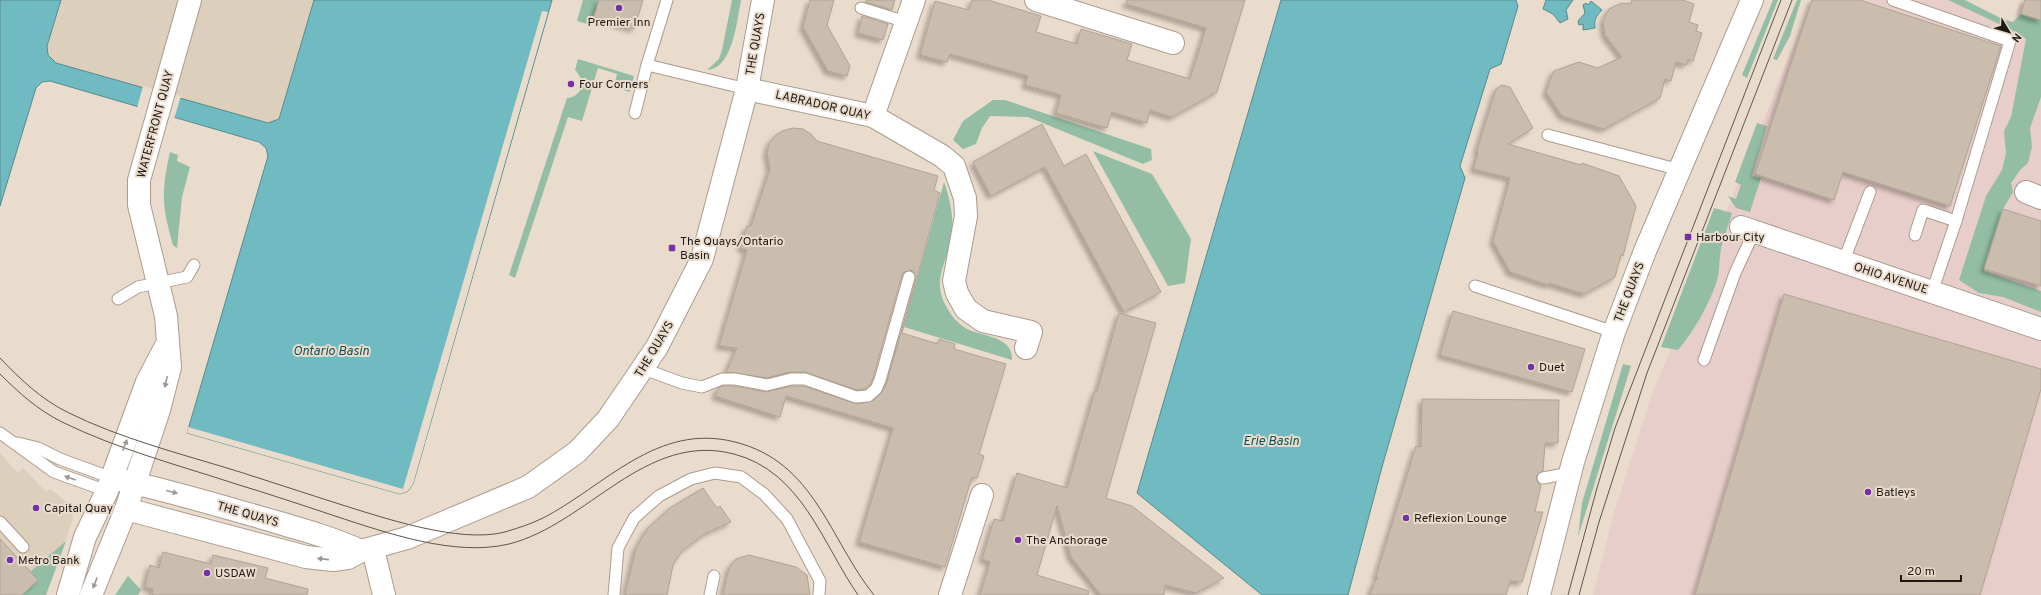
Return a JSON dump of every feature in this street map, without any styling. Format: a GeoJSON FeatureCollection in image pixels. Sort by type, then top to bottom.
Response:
{"type":"FeatureCollection","features":[{"type":"Feature","properties":{"kind":"street","name":"WATERFRONT QUAY"},"geometry":{"type":"LineString","coordinates":[[121,492],[164,392],[170,368],[166,316],[139,205],[139,180],[190,0]]}},
{"type":"Feature","properties":{"kind":"street","name":"THE QUAYS"},"geometry":{"type":"LineString","coordinates":[[121,492],[187,526],[306,557],[333,560],[348,558],[367,550],[406,538],[528,488],[577,452],[608,419],[644,369],[679,306],[702,259],[747,88],[763,0]]}},
{"type":"Feature","properties":{"kind":"street"},"geometry":{"type":"LineString","coordinates":[[873,116],[914,0]]}},
{"type":"Feature","properties":{"kind":"street"},"geometry":{"type":"LineString","coordinates":[[1036,0],[1173,43]]}},
{"type":"Feature","properties":{"kind":"street","name":"THE QUAYS"},"geometry":{"type":"LineString","coordinates":[[1539,595],[1570,473],[1614,332],[1645,251],[1752,0]]}},
{"type":"Feature","properties":{"kind":"street","name":"LABRADOR QUAY"},"geometry":{"type":"LineString","coordinates":[[747,88],[873,116],[930,147],[954,166],[965,198],[966,216],[954,281],[957,293],[966,310],[982,321],[1028,340]]}},
{"type":"Feature","properties":{"kind":"street","name":"OHIO AVENUE"},"geometry":{"type":"LineString","coordinates":[[1748,230],[2041,329]]}},
{"type":"Feature","properties":{"kind":"street","name":"THE QUAYS"},"geometry":{"type":"LineString","coordinates":[[121,492],[314,533],[367,550]]}},
{"type":"Feature","properties":{"kind":"street"},"geometry":{"type":"LineString","coordinates":[[68,595],[85,537],[121,492]]}},
{"type":"Feature","properties":{"kind":"street"},"geometry":{"type":"LineString","coordinates":[[71,595],[105,534],[121,492]]}},
{"type":"Feature","properties":{"kind":"street"},"geometry":{"type":"LineString","coordinates":[[91,595],[121,492]]}},
{"type":"Feature","properties":{"kind":"street"},"geometry":{"type":"LineString","coordinates":[[950,595],[982,495]]}},
{"type":"Feature","properties":{"kind":"street"},"geometry":{"type":"LineString","coordinates":[[367,550],[384,595]]}},
{"type":"Feature","properties":{"kind":"lane"},"geometry":{"type":"LineString","coordinates":[[635,113],[647,65],[667,0]]}},
{"type":"Feature","properties":{"kind":"lane"},"geometry":{"type":"LineString","coordinates":[[1893,0],[2010,42],[1956,221],[1932,292]]}},
{"type":"Feature","properties":{"kind":"lane"},"geometry":{"type":"LineString","coordinates":[[861,8],[906,22]]}},
{"type":"Feature","properties":{"kind":"lane"},"geometry":{"type":"LineString","coordinates":[[647,65],[747,88]]}},
{"type":"Feature","properties":{"kind":"lane"},"geometry":{"type":"LineString","coordinates":[[1548,135],[1680,170]]}},
{"type":"Feature","properties":{"kind":"lane"},"geometry":{"type":"LineString","coordinates":[[1843,263],[1870,192]]}},
{"type":"Feature","properties":{"kind":"lane"},"geometry":{"type":"LineString","coordinates":[[1915,235],[1923,210],[1956,221]]}},
{"type":"Feature","properties":{"kind":"lane"},"geometry":{"type":"LineString","coordinates":[[1704,360],[1735,273],[1748,230]]}},
{"type":"Feature","properties":{"kind":"lane"},"geometry":{"type":"LineString","coordinates":[[118,299],[138,287],[187,277],[194,265]]}},
{"type":"Feature","properties":{"kind":"lane"},"geometry":{"type":"LineString","coordinates":[[644,369],[682,384],[702,387],[722,379],[735,379],[767,384],[791,379],[805,379],[856,397],[868,396],[876,389],[880,380],[909,277]]}},
{"type":"Feature","properties":{"kind":"lane"},"geometry":{"type":"LineString","coordinates":[[1475,286],[1614,332]]}},
{"type":"Feature","properties":{"kind":"lane"},"geometry":{"type":"LineString","coordinates":[[0,433],[16,443],[33,458],[54,472],[121,492]]}},
{"type":"Feature","properties":{"kind":"lane"},"geometry":{"type":"LineString","coordinates":[[614,595],[618,548],[634,518],[666,492],[691,479],[715,472],[741,477],[764,494],[787,519],[820,581],[819,595]]}},
{"type":"Feature","properties":{"kind":"lane"},"geometry":{"type":"LineString","coordinates":[[1543,478],[1570,473]]}},
{"type":"Feature","properties":{"kind":"lane"},"geometry":{"type":"LineString","coordinates":[[0,522],[23,547]]}},
{"type":"Feature","properties":{"kind":"lane"},"geometry":{"type":"LineString","coordinates":[[710,595],[714,576]]}},
{"type":"Feature","properties":{"kind":"shaded area"},"geometry":{"type":"Polygon","coordinates":[[[61,0],[314,0],[279,119],[268,123],[56,63],[48,55],[47,46],[61,0]]]}},
{"type":"Feature","properties":{"kind":"shaded area"},"geometry":{"type":"Polygon","coordinates":[[[1812,0],[1961,0],[2013,22],[2021,0],[2041,0],[2041,595],[1593,595],[1614,512],[1651,397],[1812,0]]]}},
{"type":"Feature","properties":{"kind":"shaded area","name":"Capital Quay"},"geometry":{"type":"Polygon","coordinates":[[[0,453],[18,473],[23,468],[46,492],[50,489],[71,505],[73,519],[46,595],[0,595],[0,453]]]}},
{"type":"Feature","properties":{"kind":"green space"},"geometry":{"type":"Polygon","coordinates":[[[583,0],[599,0],[591,25],[577,21],[583,0]]]}},
{"type":"Feature","properties":{"kind":"green space"},"geometry":{"type":"Polygon","coordinates":[[[732,0],[741,0],[732,42],[723,61],[716,68],[707,70],[719,59],[732,0]]]}},
{"type":"Feature","properties":{"kind":"green space"},"geometry":{"type":"Polygon","coordinates":[[[1773,0],[1778,0],[1747,78],[1742,75],[1773,0]]]}},
{"type":"Feature","properties":{"kind":"green space"},"geometry":{"type":"Polygon","coordinates":[[[1797,0],[1801,0],[1790,36],[1777,60],[1773,59],[1797,0]]]}},
{"type":"Feature","properties":{"kind":"green space"},"geometry":{"type":"Polygon","coordinates":[[[1948,0],[1965,0],[2004,20],[2013,22],[2021,14],[2041,20],[2041,97],[2030,128],[2032,147],[2028,163],[2021,169],[2011,183],[2013,192],[2003,209],[1984,271],[2041,291],[2041,312],[2003,297],[1979,293],[1959,280],[1986,196],[2002,170],[2006,154],[2004,131],[2011,117],[2026,39],[2012,30],[1948,0]]]}},
{"type":"Feature","properties":{"kind":"green space"},"geometry":{"type":"Polygon","coordinates":[[[578,59],[634,76],[630,92],[614,87],[617,74],[598,68],[582,121],[568,117],[515,278],[509,275],[567,98],[577,95],[581,87],[581,78],[575,70],[578,59]]]}},
{"type":"Feature","properties":{"kind":"green space"},"geometry":{"type":"Polygon","coordinates":[[[993,100],[1005,100],[1151,149],[1152,160],[1143,164],[1028,117],[990,116],[982,128],[976,144],[963,149],[953,140],[963,121],[993,100]]]}},
{"type":"Feature","properties":{"kind":"green space"},"geometry":{"type":"Polygon","coordinates":[[[1757,123],[1767,126],[1752,176],[1761,178],[1750,212],[1736,208],[1728,196],[1736,199],[1741,185],[1735,182],[1757,123]]]}},
{"type":"Feature","properties":{"kind":"green space"},"geometry":{"type":"Polygon","coordinates":[[[1093,151],[1152,174],[1191,239],[1185,283],[1168,286],[1093,151]]]}},
{"type":"Feature","properties":{"kind":"green space"},"geometry":{"type":"Polygon","coordinates":[[[170,152],[178,155],[177,161],[190,167],[182,197],[177,248],[173,245],[169,231],[164,199],[165,178],[170,152]]]}},
{"type":"Feature","properties":{"kind":"green space"},"geometry":{"type":"Polygon","coordinates":[[[944,182],[951,208],[952,236],[940,279],[942,296],[948,310],[959,323],[969,330],[1003,342],[1011,352],[1012,360],[904,327],[944,182]]]}},
{"type":"Feature","properties":{"kind":"green space"},"geometry":{"type":"Polygon","coordinates":[[[1714,208],[1732,213],[1721,248],[1716,284],[1700,319],[1678,350],[1661,347],[1714,208]]]}},
{"type":"Feature","properties":{"kind":"green space"},"geometry":{"type":"Polygon","coordinates":[[[1623,364],[1631,366],[1578,537],[1582,503],[1623,364]]]}},
{"type":"Feature","properties":{"kind":"green space"},"geometry":{"type":"Polygon","coordinates":[[[66,541],[46,595],[22,595],[30,572],[66,541]]]}},
{"type":"Feature","properties":{"kind":"green space"},"geometry":{"type":"Polygon","coordinates":[[[128,576],[141,590],[138,595],[115,595],[128,576]]]}},
{"type":"Feature","properties":{"kind":"water","name":"Ontario Basin"},"geometry":{"type":"Polygon","coordinates":[[[0,0],[61,0],[47,46],[48,55],[56,63],[268,123],[279,119],[314,0],[552,0],[413,484],[408,491],[400,494],[187,433],[268,156],[266,148],[259,142],[50,81],[42,82],[36,88],[0,206],[0,0]]]}},
{"type":"Feature","properties":{"kind":"water","name":"Erie Basin"},"geometry":{"type":"Polygon","coordinates":[[[1281,0],[1516,0],[1518,6],[1501,64],[1490,69],[1460,166],[1465,178],[1382,467],[1348,595],[1262,595],[1137,493],[1281,0]]]}},
{"type":"Feature","properties":{"kind":"water"},"geometry":{"type":"Polygon","coordinates":[[[1546,0],[1573,0],[1566,10],[1568,19],[1560,23],[1553,14],[1543,9],[1546,0]]]}},
{"type":"Feature","properties":{"kind":"water"},"geometry":{"type":"Polygon","coordinates":[[[1591,1],[1602,10],[1596,18],[1595,28],[1583,30],[1583,24],[1579,25],[1578,21],[1585,13],[1583,5],[1586,3],[1588,5],[1591,1]]]}},
{"type":"Feature","properties":{"kind":"pier"},"geometry":{"type":"Polygon","coordinates":[[[542,11],[548,12],[413,484],[408,491],[400,494],[187,433],[188,427],[403,489],[542,11]]]}},
{"type":"Feature","properties":{"kind":"pier"},"geometry":{"type":"Polygon","coordinates":[[[143,86],[181,96],[174,119],[137,108],[143,86]]]}},
{"type":"Feature","properties":{"kind":"building","name":"Premier Inn"},"geometry":{"type":"Polygon","coordinates":[[[599,0],[643,0],[634,29],[594,17],[599,0]]]}},
{"type":"Feature","properties":{"kind":"building"},"geometry":{"type":"Polygon","coordinates":[[[810,0],[834,0],[827,25],[850,66],[847,76],[828,71],[803,27],[810,0]]]}},
{"type":"Feature","properties":{"kind":"building"},"geometry":{"type":"Polygon","coordinates":[[[866,0],[895,0],[892,10],[866,2],[866,0]]]}},
{"type":"Feature","properties":{"kind":"building"},"geometry":{"type":"Polygon","coordinates":[[[972,0],[988,0],[1041,16],[1036,32],[1077,44],[1081,29],[1132,44],[1127,60],[1190,79],[1206,28],[1126,4],[1127,0],[1245,0],[1217,92],[1172,117],[1150,110],[1147,123],[1112,112],[1107,128],[1056,113],[1061,95],[1025,85],[1028,76],[950,54],[947,62],[920,55],[935,1],[969,10],[972,0]]]}},
{"type":"Feature","properties":{"kind":"building"},"geometry":{"type":"Polygon","coordinates":[[[1632,0],[1683,0],[1694,4],[1689,22],[1698,25],[1696,31],[1702,33],[1693,61],[1688,59],[1686,65],[1676,62],[1671,81],[1665,79],[1660,98],[1604,129],[1562,116],[1546,92],[1554,71],[1579,62],[1598,68],[1622,57],[1605,35],[1603,21],[1609,9],[1621,3],[1631,4],[1632,0]]]}},
{"type":"Feature","properties":{"kind":"building"},"geometry":{"type":"Polygon","coordinates":[[[1812,0],[1860,0],[2001,46],[1950,206],[1843,172],[1834,200],[1755,174],[1812,0]]]}},
{"type":"Feature","properties":{"kind":"building"},"geometry":{"type":"Polygon","coordinates":[[[2025,0],[2041,0],[2041,20],[2021,14],[2025,0]]]}},
{"type":"Feature","properties":{"kind":"building"},"geometry":{"type":"Polygon","coordinates":[[[862,16],[888,24],[883,40],[858,33],[862,16]]]}},
{"type":"Feature","properties":{"kind":"building"},"geometry":{"type":"Polygon","coordinates":[[[1502,85],[1510,87],[1533,128],[1508,144],[1581,165],[1582,163],[1619,176],[1636,206],[1623,256],[1621,255],[1615,277],[1584,294],[1549,283],[1548,285],[1510,272],[1493,241],[1510,178],[1473,169],[1478,154],[1477,150],[1496,89],[1502,85]]]}},
{"type":"Feature","properties":{"kind":"building"},"geometry":{"type":"Polygon","coordinates":[[[1042,124],[1064,166],[1086,154],[1161,292],[1124,312],[1045,167],[991,196],[973,162],[1042,124]]]}},
{"type":"Feature","properties":{"kind":"building"},"geometry":{"type":"Polygon","coordinates":[[[793,128],[803,129],[811,134],[817,141],[938,176],[934,190],[940,193],[902,333],[938,344],[939,339],[955,344],[954,349],[1006,364],[979,454],[984,456],[977,478],[972,477],[945,567],[859,542],[893,428],[786,396],[780,417],[715,396],[718,388],[723,386],[734,386],[766,392],[792,386],[804,386],[857,404],[873,401],[882,392],[887,382],[916,279],[914,272],[911,270],[904,272],[902,275],[873,378],[870,385],[865,389],[857,390],[805,372],[789,372],[767,378],[726,372],[737,348],[719,346],[747,250],[740,248],[747,226],[751,226],[770,169],[767,153],[769,144],[775,136],[782,131],[793,128]]]}},
{"type":"Feature","properties":{"kind":"building"},"geometry":{"type":"Polygon","coordinates":[[[2003,209],[2041,221],[2041,286],[1984,269],[2003,209]]]}},
{"type":"Feature","properties":{"kind":"building","name":"Batleys"},"geometry":{"type":"Polygon","coordinates":[[[1784,294],[2041,369],[2041,389],[1980,595],[1695,595],[1784,294]]]}},
{"type":"Feature","properties":{"kind":"building"},"geometry":{"type":"Polygon","coordinates":[[[1453,311],[1585,349],[1572,392],[1440,355],[1453,311]]]}},
{"type":"Feature","properties":{"kind":"building"},"geometry":{"type":"Polygon","coordinates":[[[1119,313],[1156,323],[1106,498],[1132,506],[1224,578],[1196,593],[1165,585],[1164,595],[1101,595],[1071,557],[1057,506],[1037,575],[1089,591],[1088,595],[980,595],[990,562],[982,559],[994,519],[1003,521],[1017,473],[1067,488],[1119,313]]]}},
{"type":"Feature","properties":{"kind":"building"},"geometry":{"type":"Polygon","coordinates":[[[1422,399],[1559,400],[1558,443],[1545,443],[1543,471],[1536,476],[1537,482],[1541,485],[1535,512],[1543,512],[1522,582],[1510,581],[1506,595],[1370,595],[1374,583],[1378,578],[1376,576],[1416,446],[1421,447],[1422,399]]]}},
{"type":"Feature","properties":{"kind":"building"},"geometry":{"type":"Polygon","coordinates":[[[703,488],[717,508],[720,506],[731,522],[706,533],[682,551],[673,565],[667,595],[625,595],[636,548],[647,529],[670,508],[703,488]]]}},
{"type":"Feature","properties":{"kind":"building","name":"Metro Bank"},"geometry":{"type":"Polygon","coordinates":[[[0,539],[38,580],[22,595],[0,595],[0,539]]]}},
{"type":"Feature","properties":{"kind":"building","name":"USDAW"},"geometry":{"type":"Polygon","coordinates":[[[163,552],[211,564],[213,555],[268,568],[265,578],[308,589],[307,595],[152,595],[153,589],[145,587],[150,565],[159,568],[163,552]]]}},
{"type":"Feature","properties":{"kind":"building"},"geometry":{"type":"Polygon","coordinates":[[[749,555],[796,567],[807,575],[810,595],[723,595],[729,568],[736,559],[749,555]]]}},
{"type":"Feature","properties":{"kind":"tram line"},"geometry":{"type":"LineString","coordinates":[[1568,595],[1615,428],[1781,0]]}},
{"type":"Feature","properties":{"kind":"tram line"},"geometry":{"type":"LineString","coordinates":[[1579,595],[1599,522],[1647,373],[1792,0]]}},
{"type":"Feature","properties":{"kind":"tram line"},"geometry":{"type":"LineString","coordinates":[[0,358],[23,381],[48,401],[88,422],[130,438],[375,515],[443,532],[486,535],[505,532],[543,518],[566,505],[633,460],[656,449],[681,441],[707,438],[735,442],[762,452],[784,466],[802,484],[818,505],[858,573],[874,595]]}},
{"type":"Feature","properties":{"kind":"tram line"},"geometry":{"type":"LineString","coordinates":[[0,374],[37,407],[62,422],[104,440],[148,456],[399,536],[466,548],[509,544],[538,533],[565,518],[645,467],[672,456],[702,450],[734,454],[757,463],[777,476],[794,493],[821,532],[858,595]]}},
{"type":"Feature","properties":{"kind":"place","name":"Premier Inn"},"geometry":{"type":"Point","coordinates":[619,8]}},
{"type":"Feature","properties":{"kind":"place","name":"Four Corners"},"geometry":{"type":"Point","coordinates":[571,84]}},
{"type":"Feature","properties":{"kind":"place","name":"Harbour City"},"geometry":{"type":"Point","coordinates":[1688,237]}},
{"type":"Feature","properties":{"kind":"place","name":"The Quays/Ontario Basin"},"geometry":{"type":"Point","coordinates":[672,248]}},
{"type":"Feature","properties":{"kind":"place","name":"Duet"},"geometry":{"type":"Point","coordinates":[1531,367]}},
{"type":"Feature","properties":{"kind":"place","name":"Batleys"},"geometry":{"type":"Point","coordinates":[1868,492]}},
{"type":"Feature","properties":{"kind":"place","name":"Capital Quay"},"geometry":{"type":"Point","coordinates":[36,508]}},
{"type":"Feature","properties":{"kind":"place","name":"Reflexion Lounge"},"geometry":{"type":"Point","coordinates":[1406,518]}},
{"type":"Feature","properties":{"kind":"place","name":"The Anchorage"},"geometry":{"type":"Point","coordinates":[1018,540]}},
{"type":"Feature","properties":{"kind":"place","name":"Metro Bank"},"geometry":{"type":"Point","coordinates":[10,560]}},
{"type":"Feature","properties":{"kind":"place","name":"USDAW"},"geometry":{"type":"Point","coordinates":[207,573]}}]}
